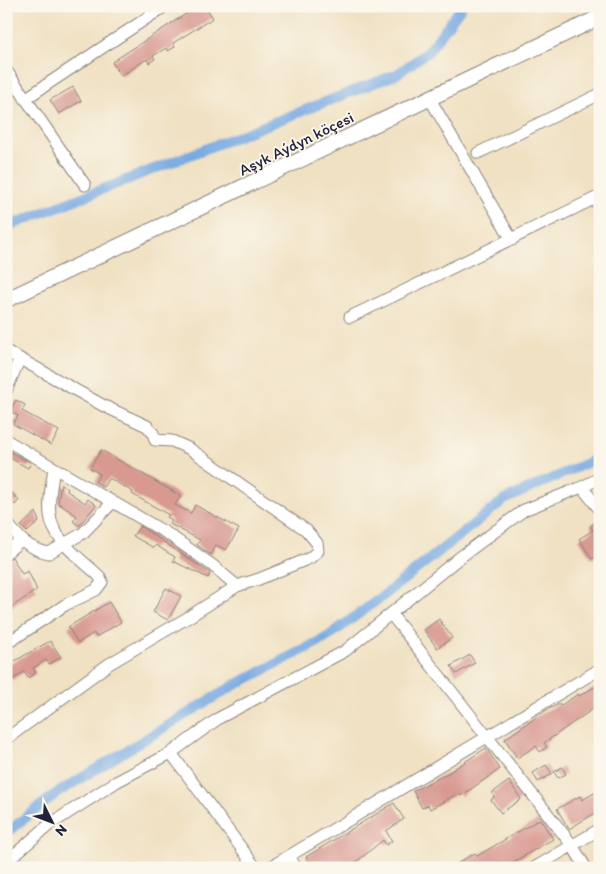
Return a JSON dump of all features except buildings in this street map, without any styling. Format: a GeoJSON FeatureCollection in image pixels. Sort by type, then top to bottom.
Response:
{"type":"FeatureCollection","features":[{"type":"Feature","properties":{"kind":"main road","name":"Aşyk Aýdyn köçesi"},"geometry":{"type":"LineString","coordinates":[[6,300],[600,17]]}},
{"type":"Feature","properties":{"kind":"street"},"geometry":{"type":"LineString","coordinates":[[25,99],[165,6]]}},
{"type":"Feature","properties":{"kind":"street"},"geometry":{"type":"LineString","coordinates":[[6,70],[85,185]]}},
{"type":"Feature","properties":{"kind":"street"},"geometry":{"type":"LineString","coordinates":[[478,153],[600,94]]}},
{"type":"Feature","properties":{"kind":"street"},"geometry":{"type":"LineString","coordinates":[[430,99],[512,240]]}},
{"type":"Feature","properties":{"kind":"street"},"geometry":{"type":"LineString","coordinates":[[350,318],[600,196]]}},
{"type":"Feature","properties":{"kind":"street"},"geometry":{"type":"LineString","coordinates":[[6,351],[104,406],[146,426],[153,433],[155,440],[172,441],[185,446],[263,501],[277,508],[306,530],[317,543],[318,551],[310,558],[259,580],[237,586],[109,664],[6,739]]}},
{"type":"Feature","properties":{"kind":"street"},"geometry":{"type":"LineString","coordinates":[[6,391],[19,360]]}},
{"type":"Feature","properties":{"kind":"street"},"geometry":{"type":"LineString","coordinates":[[6,440],[175,539],[212,565],[237,586]]}},
{"type":"Feature","properties":{"kind":"street"},"geometry":{"type":"LineString","coordinates":[[6,644],[65,605],[100,587],[102,582],[100,577],[67,545],[54,528],[50,514],[54,468]]}},
{"type":"Feature","properties":{"kind":"street"},"geometry":{"type":"LineString","coordinates":[[6,862],[49,825],[116,782],[172,754],[219,718],[345,651],[459,558],[524,510],[582,488],[600,478]]}},
{"type":"Feature","properties":{"kind":"street"},"geometry":{"type":"LineString","coordinates":[[582,488],[600,510]]}},
{"type":"Feature","properties":{"kind":"street"},"geometry":{"type":"LineString","coordinates":[[6,522],[20,540],[36,550],[49,553],[67,545],[83,534],[112,502]]}},
{"type":"Feature","properties":{"kind":"street"},"geometry":{"type":"LineString","coordinates":[[6,553],[20,540]]}},
{"type":"Feature","properties":{"kind":"street"},"geometry":{"type":"LineString","coordinates":[[391,614],[572,846],[586,868]]}},
{"type":"Feature","properties":{"kind":"street"},"geometry":{"type":"LineString","coordinates":[[269,868],[486,735],[600,669]]}},
{"type":"Feature","properties":{"kind":"street"},"geometry":{"type":"LineString","coordinates":[[172,754],[256,868]]}},
{"type":"Feature","properties":{"kind":"street"},"geometry":{"type":"LineString","coordinates":[[534,868],[600,829]]}},
{"type":"Feature","properties":{"kind":"street"},"geometry":{"type":"LineString","coordinates":[[289,856],[296,868]]}},
{"type":"Feature","properties":{"kind":"waterway"},"geometry":{"type":"LineString","coordinates":[[6,227],[397,74],[428,52],[462,6]]}},
{"type":"Feature","properties":{"kind":"waterway"},"geometry":{"type":"LineString","coordinates":[[6,833],[57,793],[152,735],[233,686],[326,638],[383,596],[504,500],[600,457]]}}]}
